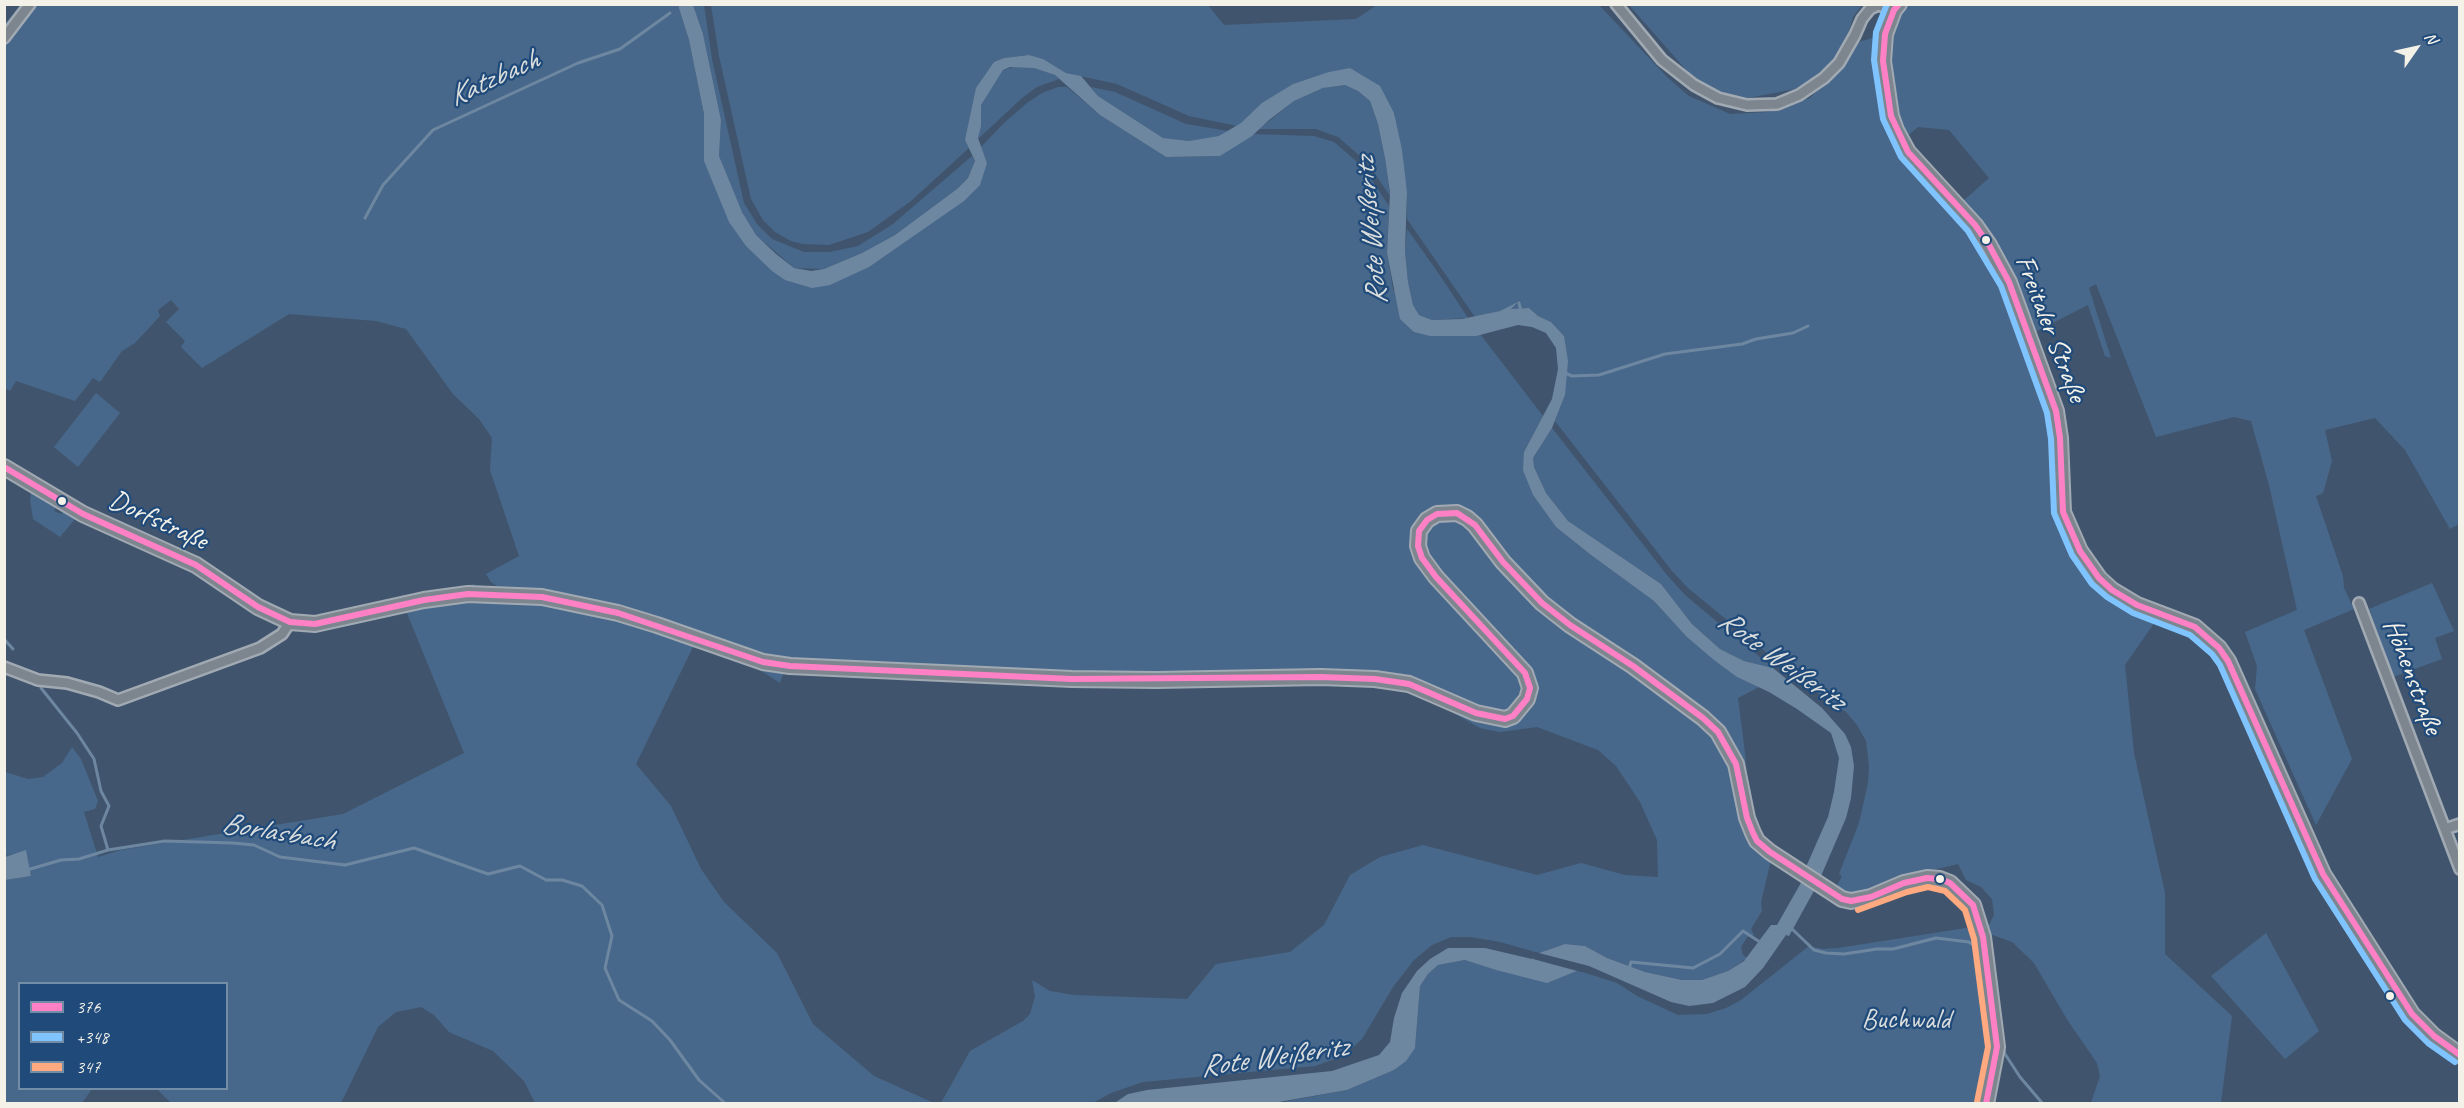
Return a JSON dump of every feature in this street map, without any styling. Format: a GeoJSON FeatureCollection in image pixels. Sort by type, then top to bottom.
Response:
{"type":"FeatureCollection","features":[{"type":"Feature","properties":{"kind":"street"},"geometry":{"type":"LineString","coordinates":[[4,38],[30,4]]}},
{"type":"Feature","properties":{"kind":"street"},"geometry":{"type":"LineString","coordinates":[[1616,4],[1662,60],[1694,85],[1718,98],[1747,105],[1777,104],[1799,95],[1824,78],[1839,63],[1856,36],[1862,19],[1870,9],[1878,5],[1897,7]]}},
{"type":"Feature","properties":{"kind":"street","name":"Freitaler Straße"},"geometry":{"type":"LineString","coordinates":[[1897,7],[1885,34],[1883,61],[1892,116],[1901,141],[1975,225],[2009,282],[2056,411],[2064,512],[2080,551],[2099,578],[2112,590],[2137,605],[2195,627],[2219,648],[2228,661],[2309,847],[2334,893],[2412,1014],[2434,1036],[2460,1055]]}},
{"type":"Feature","properties":{"kind":"street","name":"Dorfstraße"},"geometry":{"type":"LineString","coordinates":[[4,467],[83,514],[196,565],[258,607],[290,622],[315,624],[424,600],[468,594],[507,594],[542,597],[591,606],[657,625],[763,662],[790,666],[1072,679],[1321,677],[1376,679],[1408,684],[1476,713],[1505,719],[1513,716],[1527,699],[1530,688],[1525,673],[1436,577],[1422,558],[1418,546],[1419,531],[1427,520],[1437,514],[1457,513],[1475,525],[1503,562],[1542,603],[1570,625],[1633,666],[1703,718],[1718,732],[1736,764],[1747,818],[1753,833],[1757,841],[1770,852],[1842,899],[1851,901],[1871,897],[1904,883],[1927,878],[1940,879],[1960,892],[1973,905],[1986,954],[1997,1047],[1986,1104]]}},
{"type":"Feature","properties":{"kind":"street","name":"Höhenstraße"},"geometry":{"type":"LineString","coordinates":[[2359,603],[2460,869]]}},
{"type":"Feature","properties":{"kind":"street"},"geometry":{"type":"LineString","coordinates":[[4,667],[30,677],[68,683],[118,700],[260,648],[282,634],[290,622]]}},
{"type":"Feature","properties":{"kind":"street"},"geometry":{"type":"LineString","coordinates":[[2445,829],[2460,824]]}},
{"type":"Feature","properties":{"kind":"green space"},"geometry":{"type":"Polygon","coordinates":[[[21,4],[678,5],[689,40],[704,114],[704,161],[746,246],[785,280],[869,267],[987,163],[981,147],[1003,124],[1027,103],[1042,93],[1058,87],[1067,87],[1100,115],[1166,157],[1220,156],[1253,134],[1314,136],[1334,142],[1363,167],[1389,206],[1387,253],[1393,289],[1430,336],[1480,334],[1543,416],[1524,452],[1533,495],[1556,527],[1654,601],[1737,677],[1759,687],[1738,698],[1752,843],[1771,860],[1761,902],[1762,911],[1751,929],[1754,935],[1747,937],[1741,947],[1743,955],[1747,958],[1728,971],[1702,980],[1682,980],[1645,972],[1607,958],[1585,946],[1565,944],[1539,953],[1500,942],[1471,937],[1451,937],[1432,945],[1414,960],[1393,987],[1362,1039],[1343,1056],[1315,1066],[1143,1082],[1111,1093],[1091,1104],[941,1103],[970,1051],[1023,1021],[1030,1014],[1035,997],[1032,980],[1050,991],[1074,995],[1187,999],[1216,964],[1290,952],[1324,925],[1350,875],[1380,857],[1423,845],[1537,875],[1581,863],[1625,875],[1658,877],[1657,840],[1640,802],[1616,766],[1598,750],[1537,727],[1500,732],[1480,728],[1425,697],[1394,689],[1356,684],[1110,688],[794,673],[783,674],[780,683],[760,670],[693,647],[636,764],[671,806],[701,869],[724,902],[777,953],[813,1024],[874,1076],[936,1104],[535,1103],[524,1081],[493,1051],[449,1032],[434,1015],[421,1007],[396,1012],[378,1027],[341,1103],[171,1103],[158,1090],[228,1090],[228,982],[18,982],[18,1090],[91,1090],[82,1103],[8,1103],[4,1100],[4,880],[31,876],[26,851],[5,856],[5,772],[28,779],[43,777],[62,763],[72,747],[81,759],[98,801],[95,809],[84,812],[98,857],[121,850],[343,814],[464,753],[400,596],[475,584],[473,589],[501,589],[491,582],[486,574],[519,556],[490,470],[492,438],[479,419],[453,394],[406,329],[376,321],[289,314],[202,368],[181,347],[185,341],[166,322],[179,309],[171,300],[158,310],[160,316],[135,343],[122,351],[100,382],[93,378],[75,401],[16,381],[10,391],[5,388],[4,25],[21,4]]]}},
{"type":"Feature","properties":{"kind":"green space"},"geometry":{"type":"Polygon","coordinates":[[[1207,4],[1224,25],[1356,19],[1377,5],[1599,5],[1667,77],[1689,96],[1730,114],[1768,112],[1810,98],[1843,64],[1858,42],[1880,36],[1899,155],[1951,212],[1991,269],[2039,388],[2050,433],[2053,502],[2064,539],[2084,571],[2112,599],[2157,619],[2125,665],[2134,753],[2165,893],[2165,954],[2232,1016],[2221,1103],[2091,1103],[2100,1076],[2097,1063],[2068,1021],[2034,963],[2012,942],[1990,934],[1988,927],[1994,915],[1992,899],[1981,887],[1966,880],[1958,864],[1906,876],[1868,895],[1843,892],[1836,888],[1842,876],[1839,874],[1859,823],[1868,783],[1869,766],[1866,741],[1857,725],[1846,712],[1806,685],[1688,588],[1672,571],[1555,421],[1565,395],[1564,336],[1551,322],[1538,316],[1529,308],[1511,309],[1518,303],[1500,311],[1475,317],[1407,219],[1407,192],[1394,113],[1350,68],[1293,84],[1237,126],[1189,116],[1117,84],[1066,73],[1043,59],[1029,55],[1004,58],[994,62],[965,140],[969,148],[911,201],[868,232],[829,245],[803,244],[791,241],[775,232],[763,220],[751,199],[719,56],[711,5],[1207,4]]]}},
{"type":"Feature","properties":{"kind":"green space"},"geometry":{"type":"Polygon","coordinates":[[[693,5],[704,5],[712,59],[744,203],[757,224],[772,239],[804,252],[830,252],[858,246],[893,224],[972,156],[975,162],[968,178],[957,189],[895,235],[862,253],[824,269],[794,268],[756,235],[730,186],[719,156],[721,120],[703,34],[693,5]]]}},
{"type":"Feature","properties":{"kind":"green space"},"geometry":{"type":"Polygon","coordinates":[[[1629,5],[1862,5],[1853,17],[1848,35],[1833,61],[1815,77],[1795,89],[1748,98],[1713,90],[1695,80],[1629,5]]]}},
{"type":"Feature","properties":{"kind":"green space"},"geometry":{"type":"Polygon","coordinates":[[[1905,5],[2459,5],[2459,524],[2450,529],[2405,450],[2375,418],[2325,430],[2332,461],[2323,493],[2316,496],[2343,576],[2344,588],[2354,609],[2304,630],[2352,759],[2316,825],[2255,689],[2257,666],[2245,632],[2297,610],[2269,485],[2251,421],[2234,417],[2156,437],[2096,284],[2089,288],[2111,358],[2105,356],[2088,305],[2033,333],[1961,203],[1989,178],[1949,130],[1918,127],[1905,138],[1896,116],[1888,64],[1889,32],[1905,5]]]}},
{"type":"Feature","properties":{"kind":"green space"},"geometry":{"type":"Polygon","coordinates":[[[1018,66],[1034,68],[1055,75],[1059,79],[1037,87],[1022,98],[978,139],[981,105],[990,87],[1003,70],[1018,66]]]}},
{"type":"Feature","properties":{"kind":"green space"},"geometry":{"type":"Polygon","coordinates":[[[1345,85],[1358,91],[1370,101],[1378,124],[1390,196],[1367,162],[1338,137],[1316,129],[1259,129],[1294,101],[1323,88],[1345,85]]]}},
{"type":"Feature","properties":{"kind":"green space"},"geometry":{"type":"Polygon","coordinates":[[[1091,87],[1115,92],[1186,124],[1228,131],[1219,137],[1189,141],[1163,138],[1098,96],[1091,87]]]}},
{"type":"Feature","properties":{"kind":"green space"},"geometry":{"type":"Polygon","coordinates":[[[1407,229],[1468,318],[1432,320],[1419,315],[1413,305],[1408,282],[1405,252],[1407,229]]]}},
{"type":"Feature","properties":{"kind":"green space"},"geometry":{"type":"Polygon","coordinates":[[[96,393],[120,413],[78,467],[54,447],[96,393]]]}},
{"type":"Feature","properties":{"kind":"green space"},"geometry":{"type":"Polygon","coordinates":[[[1552,428],[1686,596],[1773,668],[1744,661],[1720,649],[1692,624],[1661,584],[1568,521],[1546,493],[1534,467],[1533,458],[1552,428]]]}},
{"type":"Feature","properties":{"kind":"green space"},"geometry":{"type":"Polygon","coordinates":[[[31,492],[56,507],[54,511],[61,514],[64,511],[76,518],[60,537],[33,519],[31,492]]]}},
{"type":"Feature","properties":{"kind":"green space"},"geometry":{"type":"Polygon","coordinates":[[[2432,583],[2454,631],[2435,638],[2442,659],[2393,677],[2369,609],[2432,583]]]}},
{"type":"Feature","properties":{"kind":"green space","name":"Buchwald"},"geometry":{"type":"Polygon","coordinates":[[[1966,928],[1980,935],[1990,1037],[1981,1103],[1273,1104],[1347,1090],[1394,1070],[1415,1047],[1420,986],[1438,965],[1466,960],[1547,982],[1576,970],[1617,983],[1637,996],[1678,1015],[1707,1014],[1741,1000],[1809,946],[1823,949],[1838,948],[1966,928]]]}},
{"type":"Feature","properties":{"kind":"green space"},"geometry":{"type":"Polygon","coordinates":[[[2266,933],[2319,1031],[2285,1059],[2211,976],[2266,933]]]}},
{"type":"Feature","properties":{"kind":"shaded area"},"geometry":{"type":"Polygon","coordinates":[[[678,5],[693,5],[703,34],[721,120],[719,156],[742,212],[756,235],[776,254],[794,268],[811,271],[824,269],[862,253],[895,235],[957,189],[968,178],[975,161],[965,140],[976,88],[994,62],[1004,58],[1029,55],[1043,59],[1066,73],[1081,76],[1098,96],[1163,138],[1189,141],[1219,136],[1241,123],[1262,103],[1293,84],[1329,72],[1350,68],[1380,86],[1394,113],[1402,150],[1407,192],[1405,252],[1408,282],[1413,305],[1419,315],[1432,320],[1462,319],[1500,311],[1518,302],[1511,309],[1529,308],[1538,316],[1551,322],[1564,336],[1568,361],[1565,395],[1552,428],[1533,458],[1534,467],[1546,493],[1568,521],[1661,584],[1692,624],[1720,649],[1744,661],[1773,668],[1822,708],[1845,734],[1851,747],[1854,766],[1851,798],[1846,818],[1821,876],[1806,867],[1828,817],[1834,792],[1839,758],[1831,733],[1797,709],[1769,692],[1737,677],[1714,660],[1687,637],[1654,601],[1556,527],[1533,495],[1523,470],[1524,452],[1552,399],[1558,369],[1556,348],[1546,333],[1532,327],[1518,325],[1476,336],[1430,336],[1414,332],[1400,319],[1387,253],[1390,193],[1385,158],[1378,124],[1370,101],[1358,91],[1345,85],[1323,88],[1294,101],[1252,136],[1220,156],[1166,157],[1100,115],[1055,75],[1034,68],[1010,67],[1003,70],[981,105],[981,126],[978,138],[987,163],[980,185],[964,201],[869,267],[830,285],[812,288],[785,280],[772,271],[746,246],[729,222],[704,161],[704,114],[689,40],[678,5]]]}},
{"type":"Feature","properties":{"kind":"shaded area"},"geometry":{"type":"Polygon","coordinates":[[[26,850],[31,876],[5,880],[5,857],[26,850]]]}},
{"type":"Feature","properties":{"kind":"shaded area"},"geometry":{"type":"Polygon","coordinates":[[[1802,881],[1815,889],[1789,936],[1786,935],[1763,968],[1745,987],[1713,1003],[1689,1006],[1671,1002],[1589,966],[1547,983],[1465,960],[1438,965],[1420,986],[1415,1048],[1406,1061],[1394,1070],[1347,1090],[1273,1103],[1113,1104],[1128,1094],[1147,1090],[1332,1071],[1379,1055],[1390,1042],[1394,1018],[1402,993],[1417,971],[1430,959],[1448,948],[1485,948],[1532,959],[1539,953],[1565,944],[1585,946],[1607,958],[1645,972],[1682,980],[1702,980],[1728,971],[1744,961],[1771,925],[1777,925],[1802,881]]]}},
{"type":"Feature","properties":{"kind":"pier"},"geometry":{"type":"Polygon","coordinates":[[[1535,952],[1589,966],[1588,970],[1581,972],[1533,959],[1535,952]]]}},
{"type":"Feature","properties":{"kind":"waterway","name":"Katzbach"},"geometry":{"type":"LineString","coordinates":[[365,218],[383,185],[433,130],[578,63],[620,49],[670,13]]}},
{"type":"Feature","properties":{"kind":"waterway"},"geometry":{"type":"LineString","coordinates":[[1519,303],[1521,311]]}},
{"type":"Feature","properties":{"kind":"waterway"},"geometry":{"type":"LineString","coordinates":[[1565,373],[1572,376],[1599,375],[1665,354],[1742,344],[1756,339],[1793,333],[1808,326]]}},
{"type":"Feature","properties":{"kind":"waterway"},"geometry":{"type":"LineString","coordinates":[[4,639],[13,649]]}},
{"type":"Feature","properties":{"kind":"waterway"},"geometry":{"type":"LineString","coordinates":[[41,688],[77,733],[94,759],[101,791],[109,806],[101,826],[108,850]]}},
{"type":"Feature","properties":{"kind":"waterway","name":"Borlasbach"},"geometry":{"type":"LineString","coordinates":[[27,870],[108,850],[165,841],[254,845],[280,857],[345,865],[414,848],[488,874],[520,866],[546,880],[562,880],[582,886],[602,905],[612,936],[605,968],[619,1000],[652,1021],[670,1040],[699,1080],[726,1104]]}},
{"type":"Feature","properties":{"kind":"waterway"},"geometry":{"type":"LineString","coordinates":[[1791,928],[1814,950],[1826,953],[1844,954],[1893,949],[1936,938],[1969,942],[1980,950]]}},
{"type":"Feature","properties":{"kind":"waterway"},"geometry":{"type":"LineString","coordinates":[[1629,969],[1631,962],[1693,968],[1720,954],[1743,931],[1763,944]]}},
{"type":"Feature","properties":{"kind":"waterway"},"geometry":{"type":"LineString","coordinates":[[2003,1046],[2005,1054],[2020,1077],[2043,1104]]}},
{"type":"Feature","properties":{"kind":"transit line","name":"+348"},"geometry":{"type":"LineString","coordinates":[[1887,4],[1876,32],[1874,60],[1883,119],[1901,157],[1968,231],[2001,286],[2047,413],[2051,439],[2054,513],[2072,555],[2092,584],[2107,597],[2133,613],[2190,635],[2212,654],[2220,665],[2315,879],[2405,1020],[2428,1043],[2455,1062]]}},
{"type":"Feature","properties":{"kind":"transit line","name":"376"},"geometry":{"type":"LineString","coordinates":[[1899,4],[1894,10],[1885,34],[1883,61],[1891,116],[1908,152],[1975,225],[2009,282],[2056,411],[2060,438],[2063,512],[2080,551],[2099,578],[2112,590],[2137,605],[2195,627],[2219,648],[2228,661],[2323,874],[2412,1014],[2434,1036],[2460,1055]]}},
{"type":"Feature","properties":{"kind":"transit line","name":"376"},"geometry":{"type":"LineString","coordinates":[[4,467],[83,514],[196,565],[258,607],[290,622],[315,624],[424,600],[468,594],[542,597],[618,613],[763,662],[790,666],[1072,679],[1321,677],[1375,679],[1409,684],[1476,713],[1505,719],[1513,716],[1527,699],[1530,688],[1525,673],[1436,577],[1422,558],[1418,546],[1419,531],[1427,520],[1437,514],[1457,513],[1475,525],[1503,562],[1542,603],[1570,625],[1633,666],[1703,718],[1718,732],[1736,764],[1747,818],[1753,833],[1757,841],[1770,852],[1842,899],[1851,901],[1871,897],[1904,883],[1927,878],[1950,883],[1973,905],[1983,937],[1997,1047],[1986,1104]]}},
{"type":"Feature","properties":{"kind":"transit line","name":"347"},"geometry":{"type":"LineString","coordinates":[[1858,910],[1907,892],[1928,887],[1945,891],[1965,910],[1974,939],[1988,1047],[1977,1102]]}},
{"type":"Feature","properties":{"kind":"water label","name":"Rote Weißeritz"},"geometry":{"type":"Point","coordinates":[1372,231]}},
{"type":"Feature","properties":{"kind":"water label","name":"Rote Weißeritz"},"geometry":{"type":"Point","coordinates":[1781,661]}},
{"type":"Feature","properties":{"kind":"water label","name":"Rote Weißeritz"},"geometry":{"type":"Point","coordinates":[1274,1058]}}]}
